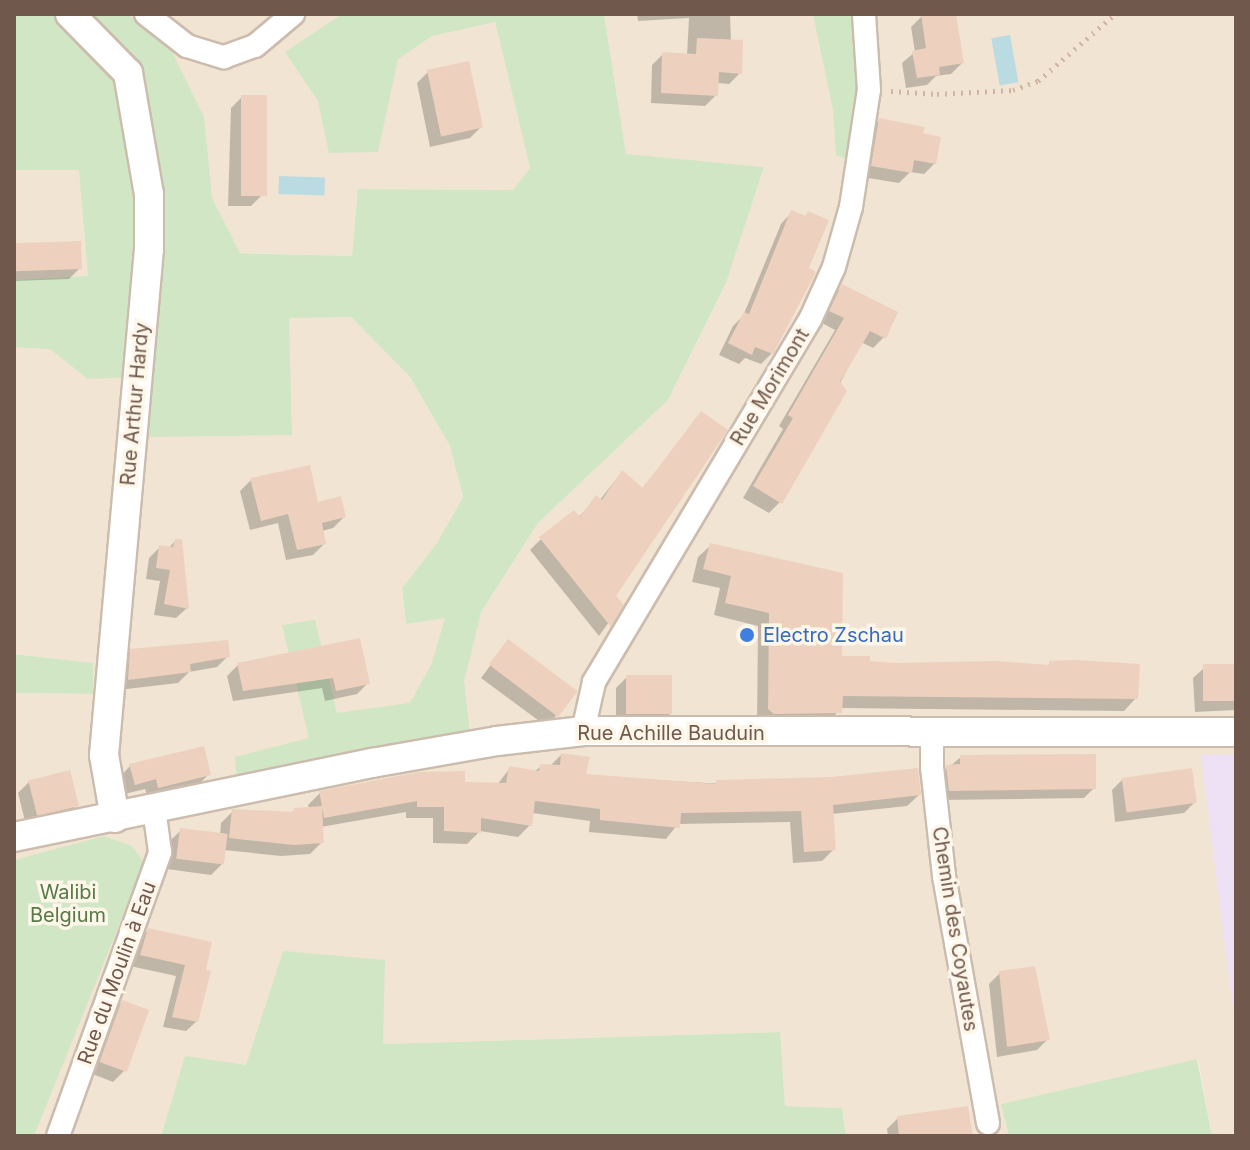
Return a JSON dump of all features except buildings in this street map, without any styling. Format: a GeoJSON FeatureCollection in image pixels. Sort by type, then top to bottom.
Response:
{"type":"FeatureCollection","features":[{"type":"Feature","properties":{"kind":"street","name":"Rue Arthur Hardy"},"geometry":{"type":"LineString","coordinates":[[70,14],[128,73],[149,194],[149,249],[104,755],[115,818]]}},
{"type":"Feature","properties":{"kind":"street"},"geometry":{"type":"LineString","coordinates":[[146,14],[187,46],[224,57],[255,46],[293,14]]}},
{"type":"Feature","properties":{"kind":"street","name":"Rue Morimont"},"geometry":{"type":"LineString","coordinates":[[583,731],[594,682],[802,333],[834,267],[851,207],[869,90],[864,14]]}},
{"type":"Feature","properties":{"kind":"street","name":"Rue Achille Bauduin"},"geometry":{"type":"LineString","coordinates":[[14,837],[403,757],[583,731],[932,734],[1236,732]]}},
{"type":"Feature","properties":{"kind":"street","name":"Chemin des Coyautes"},"geometry":{"type":"LineString","coordinates":[[932,734],[932,767],[944,876],[988,1123]]}},
{"type":"Feature","properties":{"kind":"street","name":"Rue du Moulin à Eau"},"geometry":{"type":"LineString","coordinates":[[58,1136],[160,852],[154,808]]}},
{"type":"Feature","properties":{"kind":"path"},"geometry":{"type":"LineString","coordinates":[[869,90],[937,94],[1013,90],[1038,81],[1115,14]]}},
{"type":"Feature","properties":{"kind":"shaded area"},"geometry":{"type":"Polygon","coordinates":[[[14,14],[493,14],[530,168],[514,190],[359,189],[352,256],[157,250],[151,318],[351,317],[410,377],[450,446],[463,497],[437,543],[402,588],[406,624],[481,612],[538,523],[668,400],[726,283],[764,167],[626,155],[604,14],[1236,14],[1236,1133],[1212,1136],[1198,1059],[1001,1104],[1009,1136],[846,1136],[842,1108],[785,1106],[779,1032],[382,1044],[283,951],[246,1066],[185,1057],[161,1136],[34,1136],[56,1079],[20,859],[14,860],[14,693],[92,694],[93,663],[14,654],[14,14]]]}},
{"type":"Feature","properties":{"kind":"shaded area"},"geometry":{"type":"Polygon","coordinates":[[[1236,754],[1236,1033],[1201,755],[1236,754]]]}},
{"type":"Feature","properties":{"kind":"green space"},"geometry":{"type":"Polygon","coordinates":[[[14,14],[60,14],[121,78],[140,193],[129,377],[88,379],[50,349],[14,347],[14,280],[88,276],[79,170],[14,170],[14,14]]]}},
{"type":"Feature","properties":{"kind":"green space"},"geometry":{"type":"Polygon","coordinates":[[[78,14],[128,14],[172,52],[204,117],[212,198],[240,253],[352,256],[358,189],[513,190],[530,168],[495,22],[432,36],[398,59],[378,152],[329,153],[318,101],[285,52],[342,14],[604,14],[626,154],[764,167],[726,283],[668,400],[538,523],[481,612],[464,681],[470,734],[237,781],[235,757],[309,738],[282,625],[315,620],[337,713],[410,703],[432,663],[445,618],[406,624],[402,588],[437,543],[463,497],[450,446],[410,377],[351,317],[289,318],[292,435],[142,437],[135,72],[78,14]]]}},
{"type":"Feature","properties":{"kind":"green space"},"geometry":{"type":"Polygon","coordinates":[[[813,14],[858,14],[863,79],[852,161],[836,155],[833,110],[813,14]]]}},
{"type":"Feature","properties":{"kind":"green space"},"geometry":{"type":"Polygon","coordinates":[[[14,654],[93,663],[93,694],[14,693],[14,654]]]}},
{"type":"Feature","properties":{"kind":"green space","name":"Walibi Belgium"},"geometry":{"type":"Polygon","coordinates":[[[104,836],[132,846],[144,863],[34,1136],[14,1136],[14,860],[104,836]]]}},
{"type":"Feature","properties":{"kind":"green space"},"geometry":{"type":"Polygon","coordinates":[[[283,951],[385,960],[383,1044],[780,1032],[785,1106],[842,1108],[846,1136],[161,1136],[185,1056],[246,1065],[283,951]]]}},
{"type":"Feature","properties":{"kind":"green space"},"geometry":{"type":"Polygon","coordinates":[[[1197,1059],[1212,1136],[1009,1136],[1001,1104],[1197,1059]]]}},
{"type":"Feature","properties":{"kind":"water"},"geometry":{"type":"Polygon","coordinates":[[[1010,35],[1018,82],[1000,86],[991,38],[1010,35]]]}},
{"type":"Feature","properties":{"kind":"water"},"geometry":{"type":"Polygon","coordinates":[[[279,176],[325,178],[324,196],[278,194],[279,176]]]}},
{"type":"Feature","properties":{"kind":"place","name":"Electro Zschau"},"geometry":{"type":"Point","coordinates":[747,635]}}]}
